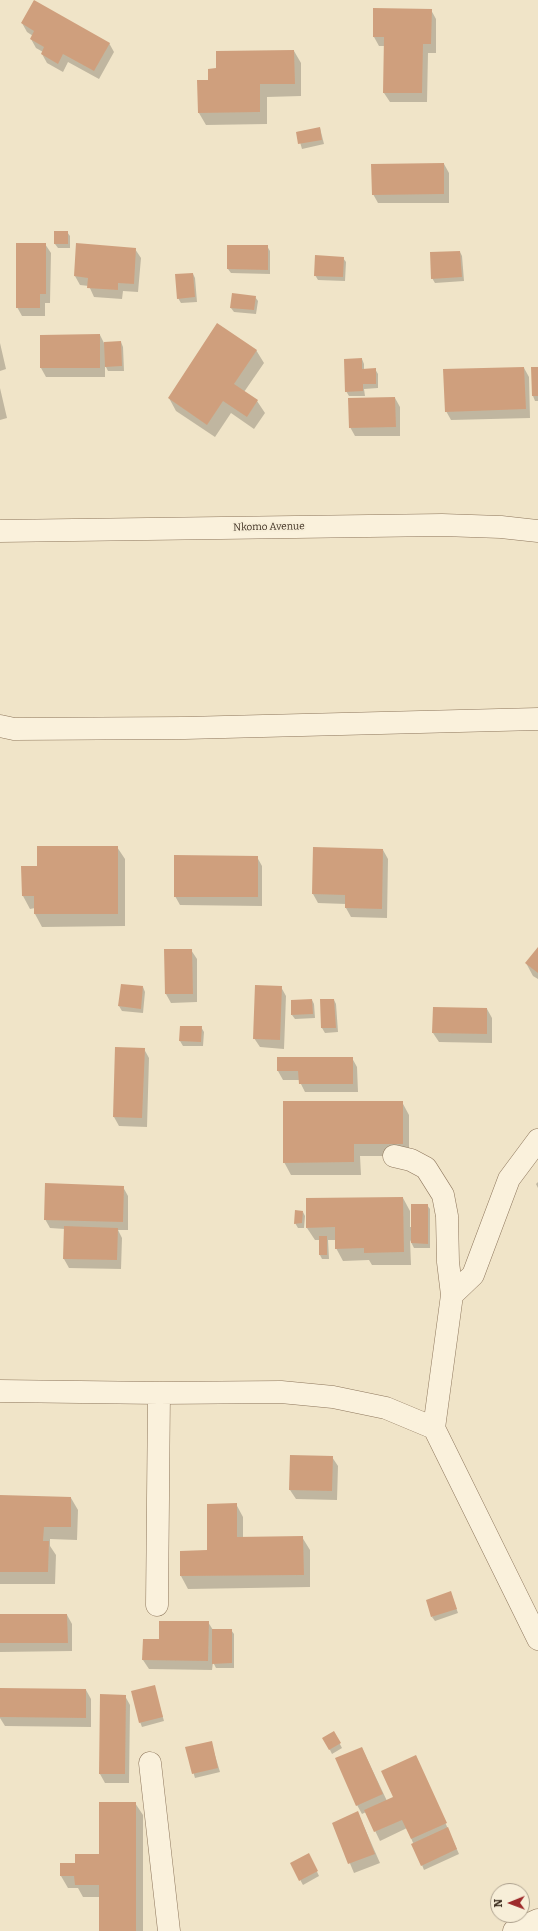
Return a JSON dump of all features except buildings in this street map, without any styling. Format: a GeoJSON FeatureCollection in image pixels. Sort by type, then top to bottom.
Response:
{"type":"FeatureCollection","features":[{"type":"Feature","properties":{"kind":"street","name":"Nkomo Avenue"},"geometry":{"type":"LineString","coordinates":[[0,531],[442,525],[501,527],[538,531]]}},
{"type":"Feature","properties":{"kind":"street"},"geometry":{"type":"LineString","coordinates":[[0,726],[14,728],[185,728],[538,719]]}},
{"type":"Feature","properties":{"kind":"street"},"geometry":{"type":"LineString","coordinates":[[452,1296],[473,1275],[509,1179],[538,1140]]}},
{"type":"Feature","properties":{"kind":"street"},"geometry":{"type":"LineString","coordinates":[[394,1156],[411,1160],[426,1168],[443,1195],[447,1216],[448,1262],[452,1296],[434,1428],[538,1639]]}},
{"type":"Feature","properties":{"kind":"street"},"geometry":{"type":"LineString","coordinates":[[0,1391],[159,1393],[281,1392],[333,1397],[386,1408],[434,1428]]}},
{"type":"Feature","properties":{"kind":"street"},"geometry":{"type":"LineString","coordinates":[[157,1606],[159,1393]]}},
{"type":"Feature","properties":{"kind":"street"},"geometry":{"type":"LineString","coordinates":[[150,1763],[169,1931]]}},
{"type":"Feature","properties":{"kind":"street"},"geometry":{"type":"LineString","coordinates":[[514,1931],[538,1920]]}}]}
